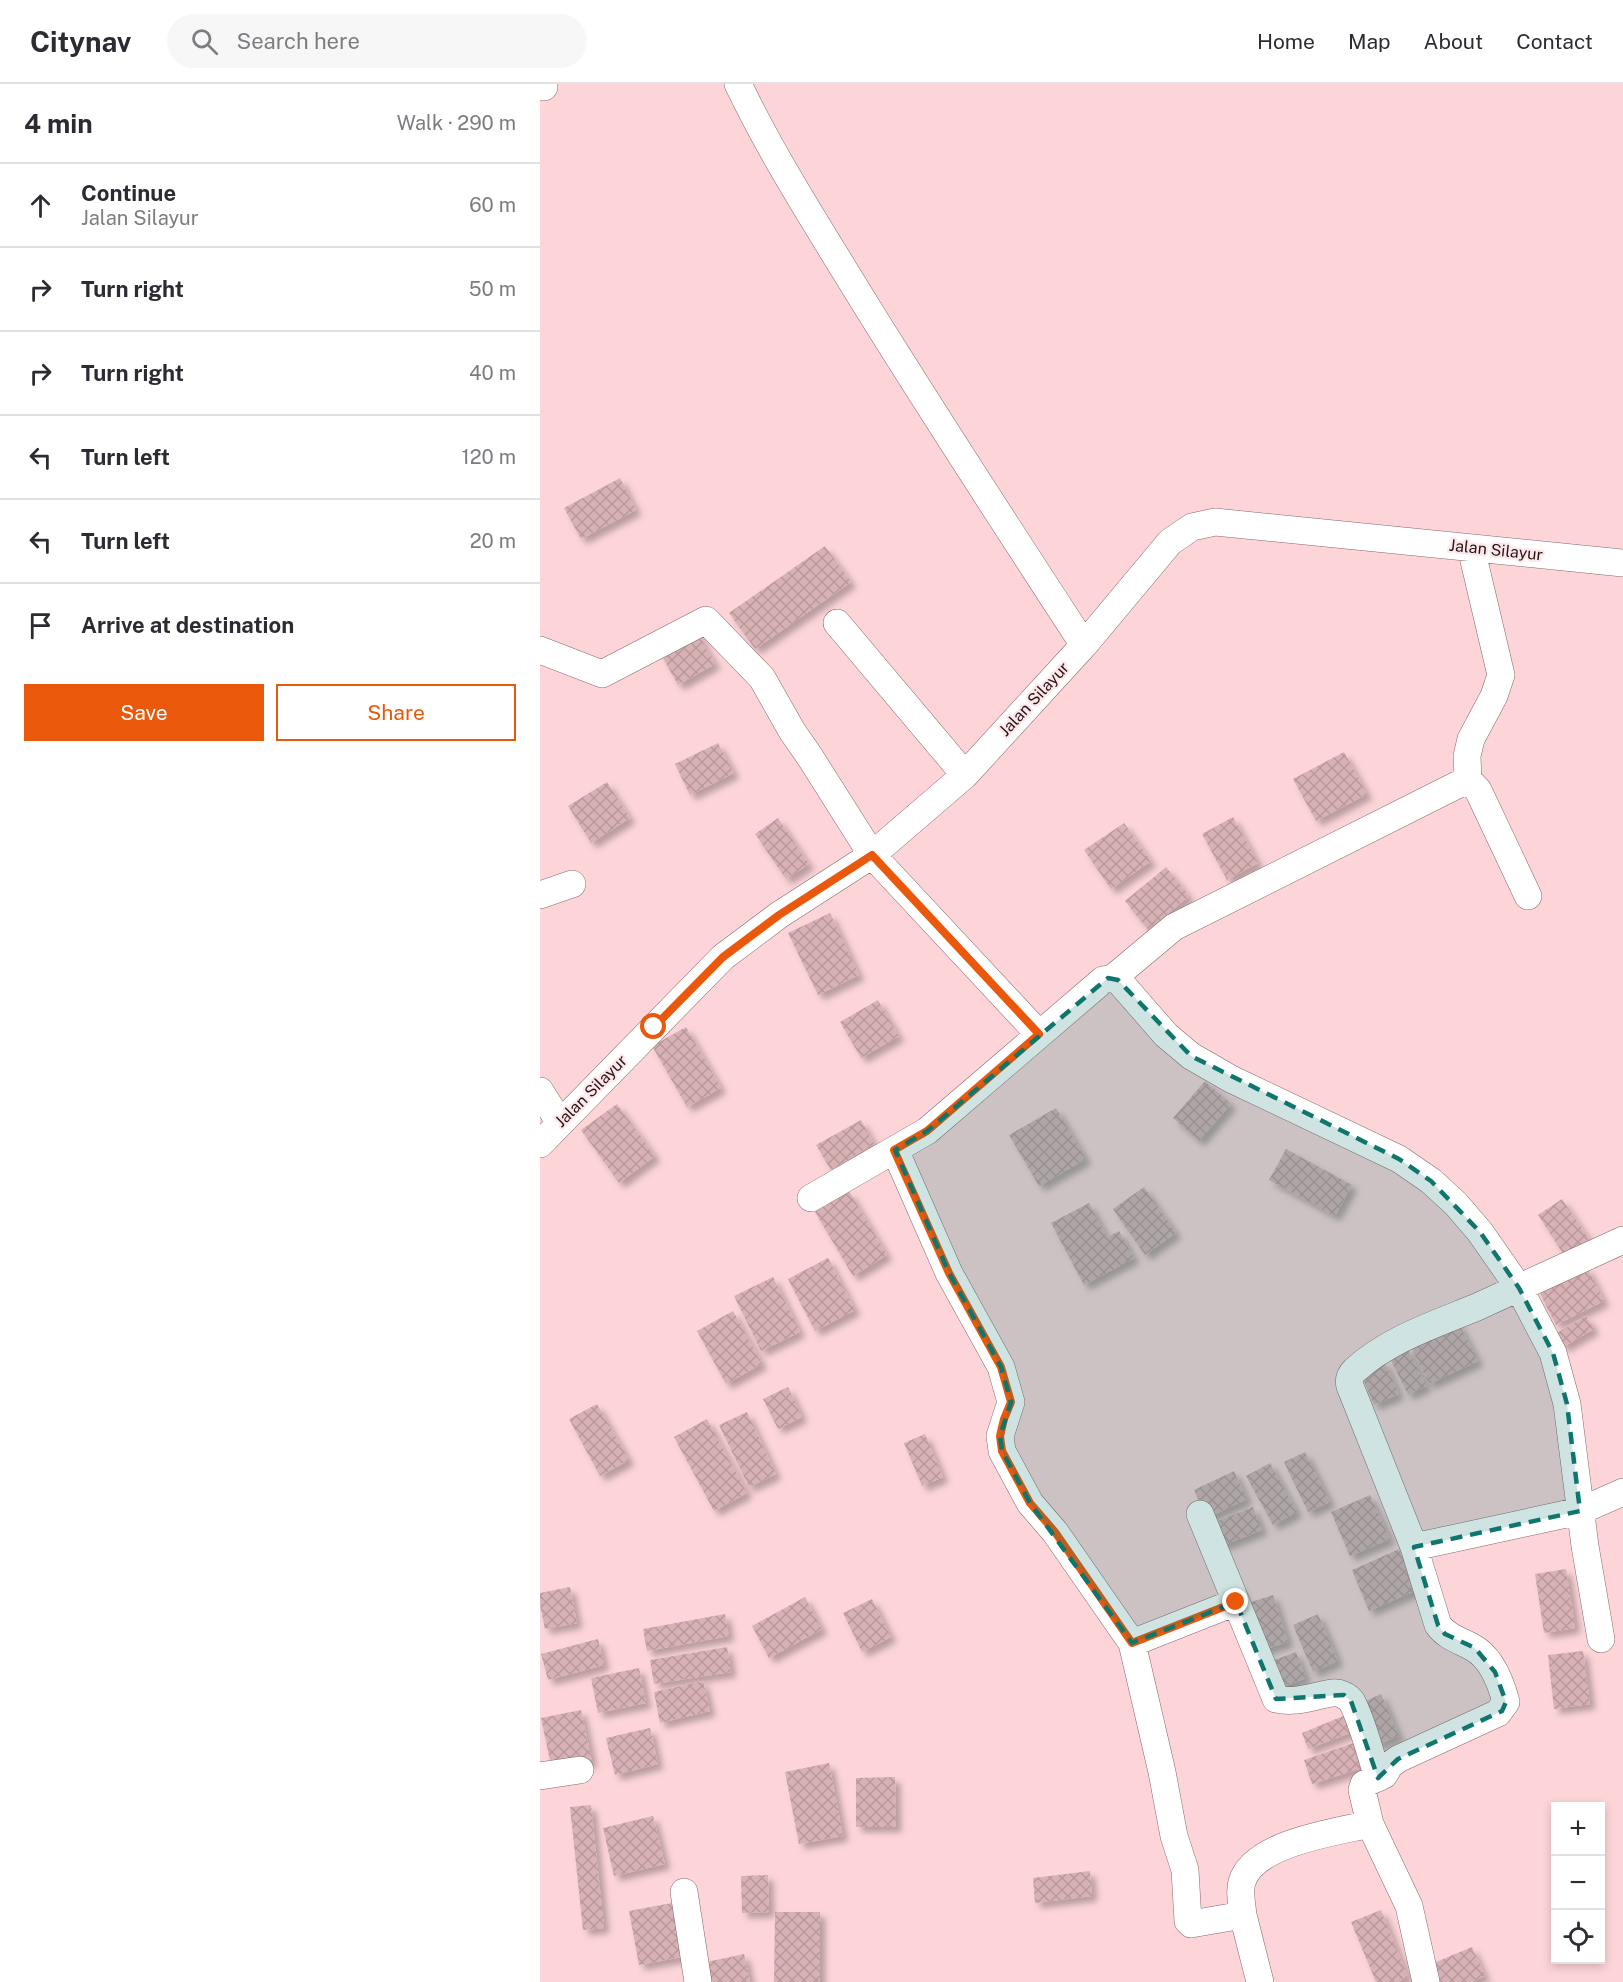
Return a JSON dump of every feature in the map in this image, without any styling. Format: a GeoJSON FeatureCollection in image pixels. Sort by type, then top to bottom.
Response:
{"type":"FeatureCollection","features":[{"type":"Feature","properties":{"kind":"street"},"geometry":{"type":"LineString","coordinates":[[738,84],[775,154],[906,369],[1084,645]]}},
{"type":"Feature","properties":{"kind":"street","name":"Jalan Silayur"},"geometry":{"type":"LineString","coordinates":[[540,1144],[723,957],[779,915],[872,855],[965,775],[1084,645],[1170,542],[1192,527],[1215,522],[1623,563]]}},
{"type":"Feature","properties":{"kind":"street"},"geometry":{"type":"LineString","coordinates":[[1471,548],[1501,675],[1494,696],[1471,739],[1467,756],[1468,780],[1478,790],[1528,896]]}},
{"type":"Feature","properties":{"kind":"street"},"geometry":{"type":"LineString","coordinates":[[540,650],[602,674],[706,620],[762,678],[792,731],[872,855],[1039,1034]]}},
{"type":"Feature","properties":{"kind":"street"},"geometry":{"type":"LineString","coordinates":[[837,623],[965,775]]}},
{"type":"Feature","properties":{"kind":"street"},"geometry":{"type":"LineString","coordinates":[[811,1198],[927,1131],[1103,980],[1113,978],[1174,927],[1468,780]]}},
{"type":"Feature","properties":{"kind":"street"},"geometry":{"type":"LineString","coordinates":[[540,895],[572,884]]}},
{"type":"Feature","properties":{"kind":"street"},"geometry":{"type":"LineString","coordinates":[[1113,978],[1118,980],[1166,1035],[1191,1056],[1231,1079],[1399,1159],[1431,1181],[1480,1232],[1519,1288],[1553,1353],[1567,1404],[1580,1511],[1600,1639]]}},
{"type":"Feature","properties":{"kind":"street"},"geometry":{"type":"LineString","coordinates":[[540,1091],[560,1123]]}},
{"type":"Feature","properties":{"kind":"street"},"geometry":{"type":"LineString","coordinates":[[894,1150],[949,1273],[1001,1367],[1011,1402],[1000,1436],[1002,1451],[1030,1503],[1055,1532],[1132,1643],[1162,1772],[1174,1836],[1185,1870],[1188,1921],[1191,1924],[1243,1915]]}},
{"type":"Feature","properties":{"kind":"street"},"geometry":{"type":"LineString","coordinates":[[1426,1982],[1409,1906],[1370,1824],[1362,1788],[1368,1782],[1384,1775],[1390,1765],[1398,1759],[1498,1713],[1505,1707],[1506,1702],[1495,1672],[1475,1648],[1445,1634],[1438,1625],[1414,1548],[1349,1382],[1350,1376],[1367,1360],[1402,1338],[1623,1240]]}},
{"type":"Feature","properties":{"kind":"street"},"geometry":{"type":"LineString","coordinates":[[1414,1548],[1580,1511],[1623,1492]]}},
{"type":"Feature","properties":{"kind":"street"},"geometry":{"type":"LineString","coordinates":[[1200,1514],[1276,1699],[1297,1701],[1335,1692],[1344,1695],[1351,1701],[1369,1746],[1378,1778]]}},
{"type":"Feature","properties":{"kind":"street"},"geometry":{"type":"LineString","coordinates":[[1132,1643],[1236,1602]]}},
{"type":"Feature","properties":{"kind":"street"},"geometry":{"type":"LineString","coordinates":[[540,1776],[580,1770]]}},
{"type":"Feature","properties":{"kind":"street"},"geometry":{"type":"LineString","coordinates":[[1260,1982],[1243,1915],[1241,1884],[1247,1871],[1255,1862],[1271,1852],[1370,1824]]}},
{"type":"Feature","properties":{"kind":"street"},"geometry":{"type":"LineString","coordinates":[[684,1892],[698,1982]]}},
{"type":"Feature","properties":{"kind":"highlighted area"},"geometry":{"type":"Polygon","coordinates":[[[1108,978],[1118,980],[1191,1056],[1399,1159],[1431,1181],[1480,1232],[1519,1288],[1553,1353],[1567,1404],[1580,1511],[1414,1547],[1438,1625],[1445,1634],[1475,1648],[1495,1672],[1506,1702],[1502,1711],[1398,1759],[1378,1778],[1351,1701],[1344,1695],[1276,1699],[1236,1602],[1132,1643],[1030,1503],[1002,1451],[1000,1436],[1011,1402],[1001,1367],[949,1273],[895,1150],[927,1131],[1108,978]]]}},
{"type":"Feature","properties":{"kind":"building"},"geometry":{"type":"Polygon","coordinates":[[[620,478],[636,510],[581,539],[564,508],[620,478]]]}},
{"type":"Feature","properties":{"kind":"building"},"geometry":{"type":"Polygon","coordinates":[[[825,546],[851,582],[755,649],[729,613],[825,546]]]}},
{"type":"Feature","properties":{"kind":"building"},"geometry":{"type":"Polygon","coordinates":[[[695,628],[715,664],[678,685],[658,649],[695,628]]]}},
{"type":"Feature","properties":{"kind":"building"},"geometry":{"type":"Polygon","coordinates":[[[718,743],[734,773],[690,795],[675,764],[718,743]]]}},
{"type":"Feature","properties":{"kind":"building"},"geometry":{"type":"Polygon","coordinates":[[[1344,752],[1367,794],[1316,821],[1293,779],[1344,752]]]}},
{"type":"Feature","properties":{"kind":"building"},"geometry":{"type":"Polygon","coordinates":[[[607,782],[630,818],[591,843],[568,806],[607,782]]]}},
{"type":"Feature","properties":{"kind":"building"},"geometry":{"type":"Polygon","coordinates":[[[1233,817],[1258,863],[1227,880],[1202,834],[1233,817]]]}},
{"type":"Feature","properties":{"kind":"building"},"geometry":{"type":"Polygon","coordinates":[[[778,818],[809,864],[786,879],[755,834],[778,818]]]}},
{"type":"Feature","properties":{"kind":"building"},"geometry":{"type":"Polygon","coordinates":[[[1124,823],[1151,861],[1111,889],[1084,850],[1124,823]]]}},
{"type":"Feature","properties":{"kind":"building"},"geometry":{"type":"Polygon","coordinates":[[[1166,867],[1189,896],[1148,930],[1125,901],[1166,867]]]}},
{"type":"Feature","properties":{"kind":"building"},"geometry":{"type":"Polygon","coordinates":[[[830,913],[859,975],[818,995],[788,933],[830,913]]]}},
{"type":"Feature","properties":{"kind":"building"},"geometry":{"type":"Polygon","coordinates":[[[878,1000],[899,1036],[861,1058],[840,1022],[878,1000]]]}},
{"type":"Feature","properties":{"kind":"building"},"geometry":{"type":"Polygon","coordinates":[[[686,1027],[721,1088],[687,1107],[652,1046],[686,1027]]]}},
{"type":"Feature","properties":{"kind":"building"},"geometry":{"type":"Polygon","coordinates":[[[1205,1081],[1231,1104],[1199,1141],[1173,1118],[1205,1081]]]}},
{"type":"Feature","properties":{"kind":"building"},"geometry":{"type":"Polygon","coordinates":[[[617,1104],[655,1156],[619,1183],[581,1130],[617,1104]]]}},
{"type":"Feature","properties":{"kind":"building"},"geometry":{"type":"Polygon","coordinates":[[[1056,1108],[1086,1159],[1039,1186],[1009,1135],[1056,1108]]]}},
{"type":"Feature","properties":{"kind":"building"},"geometry":{"type":"Polygon","coordinates":[[[861,1120],[874,1144],[831,1170],[816,1145],[861,1120]]]}},
{"type":"Feature","properties":{"kind":"building"},"geometry":{"type":"Polygon","coordinates":[[[1286,1149],[1352,1185],[1335,1216],[1269,1180],[1286,1149]]]}},
{"type":"Feature","properties":{"kind":"building"},"geometry":{"type":"Polygon","coordinates":[[[1144,1187],[1176,1233],[1145,1255],[1113,1209],[1144,1187]]]}},
{"type":"Feature","properties":{"kind":"building"},"geometry":{"type":"Polygon","coordinates":[[[849,1191],[887,1255],[853,1276],[815,1212],[849,1191]]]}},
{"type":"Feature","properties":{"kind":"building"},"geometry":{"type":"Polygon","coordinates":[[[1562,1199],[1589,1239],[1564,1255],[1538,1215],[1562,1199]]]}},
{"type":"Feature","properties":{"kind":"building"},"geometry":{"type":"Polygon","coordinates":[[[1089,1203],[1107,1237],[1119,1231],[1134,1258],[1084,1285],[1051,1223],[1089,1203]]]}},
{"type":"Feature","properties":{"kind":"building"},"geometry":{"type":"Polygon","coordinates":[[[828,1258],[855,1310],[815,1331],[788,1279],[828,1258]]]}},
{"type":"Feature","properties":{"kind":"building"},"geometry":{"type":"Polygon","coordinates":[[[1587,1267],[1604,1301],[1556,1325],[1539,1292],[1587,1267]]]}},
{"type":"Feature","properties":{"kind":"building"},"geometry":{"type":"Polygon","coordinates":[[[773,1277],[800,1332],[761,1351],[734,1296],[773,1277]]]}},
{"type":"Feature","properties":{"kind":"building"},"geometry":{"type":"Polygon","coordinates":[[[733,1311],[762,1364],[726,1384],[697,1331],[733,1311]]]}},
{"type":"Feature","properties":{"kind":"building"},"geometry":{"type":"Polygon","coordinates":[[[1586,1316],[1594,1329],[1563,1347],[1555,1334],[1586,1316]]]}},
{"type":"Feature","properties":{"kind":"building"},"geometry":{"type":"Polygon","coordinates":[[[1458,1322],[1478,1361],[1429,1384],[1410,1345],[1458,1322]]]}},
{"type":"Feature","properties":{"kind":"building"},"geometry":{"type":"Polygon","coordinates":[[[1407,1347],[1426,1386],[1408,1395],[1389,1356],[1407,1347]]]}},
{"type":"Feature","properties":{"kind":"building"},"geometry":{"type":"Polygon","coordinates":[[[1384,1361],[1399,1394],[1374,1405],[1360,1372],[1384,1361]]]}},
{"type":"Feature","properties":{"kind":"building"},"geometry":{"type":"Polygon","coordinates":[[[788,1387],[802,1417],[778,1429],[763,1399],[788,1387]]]}},
{"type":"Feature","properties":{"kind":"building"},"geometry":{"type":"Polygon","coordinates":[[[597,1404],[629,1460],[600,1476],[569,1419],[597,1404]]]}},
{"type":"Feature","properties":{"kind":"building"},"geometry":{"type":"Polygon","coordinates":[[[747,1412],[776,1474],[749,1487],[719,1425],[747,1412]]]}},
{"type":"Feature","properties":{"kind":"building"},"geometry":{"type":"Polygon","coordinates":[[[707,1419],[747,1493],[714,1511],[674,1437],[707,1419]]]}},
{"type":"Feature","properties":{"kind":"building"},"geometry":{"type":"Polygon","coordinates":[[[925,1434],[943,1477],[922,1486],[904,1443],[925,1434]]]}},
{"type":"Feature","properties":{"kind":"building"},"geometry":{"type":"Polygon","coordinates":[[[1305,1452],[1330,1502],[1308,1512],[1284,1462],[1305,1452]]]}},
{"type":"Feature","properties":{"kind":"building"},"geometry":{"type":"Polygon","coordinates":[[[1270,1463],[1297,1512],[1273,1525],[1246,1476],[1270,1463]]]}},
{"type":"Feature","properties":{"kind":"building"},"geometry":{"type":"Polygon","coordinates":[[[1234,1471],[1247,1499],[1207,1518],[1194,1490],[1234,1471]]]}},
{"type":"Feature","properties":{"kind":"building"},"geometry":{"type":"Polygon","coordinates":[[[1370,1495],[1390,1539],[1350,1556],[1331,1512],[1370,1495]]]}},
{"type":"Feature","properties":{"kind":"building"},"geometry":{"type":"Polygon","coordinates":[[[1253,1507],[1262,1530],[1221,1546],[1212,1523],[1253,1507]]]}},
{"type":"Feature","properties":{"kind":"building"},"geometry":{"type":"Polygon","coordinates":[[[1399,1549],[1417,1590],[1369,1611],[1352,1570],[1399,1549]]]}},
{"type":"Feature","properties":{"kind":"building"},"geometry":{"type":"Polygon","coordinates":[[[1566,1569],[1575,1628],[1544,1633],[1535,1574],[1566,1569]]]}},
{"type":"Feature","properties":{"kind":"building"},"geometry":{"type":"Polygon","coordinates":[[[570,1587],[577,1623],[545,1629],[540,1593],[570,1587]]]}},
{"type":"Feature","properties":{"kind":"building"},"geometry":{"type":"Polygon","coordinates":[[[1273,1595],[1288,1642],[1259,1651],[1245,1604],[1273,1595]]]}},
{"type":"Feature","properties":{"kind":"building"},"geometry":{"type":"Polygon","coordinates":[[[805,1597],[822,1629],[769,1658],[752,1626],[805,1597]]]}},
{"type":"Feature","properties":{"kind":"building"},"geometry":{"type":"Polygon","coordinates":[[[872,1599],[891,1637],[862,1652],[843,1613],[872,1599]]]}},
{"type":"Feature","properties":{"kind":"building"},"geometry":{"type":"Polygon","coordinates":[[[725,1614],[729,1636],[647,1651],[643,1629],[725,1614]]]}},
{"type":"Feature","properties":{"kind":"building"},"geometry":{"type":"Polygon","coordinates":[[[1318,1614],[1338,1661],[1313,1672],[1293,1625],[1318,1614]]]}},
{"type":"Feature","properties":{"kind":"building"},"geometry":{"type":"Polygon","coordinates":[[[598,1639],[604,1665],[548,1680],[541,1654],[598,1639]]]}},
{"type":"Feature","properties":{"kind":"building"},"geometry":{"type":"Polygon","coordinates":[[[727,1647],[731,1672],[654,1684],[650,1660],[727,1647]]]}},
{"type":"Feature","properties":{"kind":"building"},"geometry":{"type":"Polygon","coordinates":[[[1583,1651],[1590,1704],[1554,1709],[1548,1655],[1583,1651]]]}},
{"type":"Feature","properties":{"kind":"building"},"geometry":{"type":"Polygon","coordinates":[[[1296,1652],[1306,1678],[1278,1689],[1269,1662],[1296,1652]]]}},
{"type":"Feature","properties":{"kind":"building"},"geometry":{"type":"Polygon","coordinates":[[[639,1668],[646,1703],[598,1713],[591,1678],[639,1668]]]}},
{"type":"Feature","properties":{"kind":"building"},"geometry":{"type":"Polygon","coordinates":[[[703,1681],[710,1711],[660,1723],[654,1692],[703,1681]]]}},
{"type":"Feature","properties":{"kind":"building"},"geometry":{"type":"Polygon","coordinates":[[[1381,1694],[1399,1736],[1377,1745],[1359,1704],[1381,1694]]]}},
{"type":"Feature","properties":{"kind":"building"},"geometry":{"type":"Polygon","coordinates":[[[581,1710],[592,1762],[552,1770],[541,1718],[581,1710]]]}},
{"type":"Feature","properties":{"kind":"building"},"geometry":{"type":"Polygon","coordinates":[[[1348,1714],[1355,1731],[1308,1749],[1302,1733],[1348,1714]]]}},
{"type":"Feature","properties":{"kind":"building"},"geometry":{"type":"Polygon","coordinates":[[[650,1728],[658,1764],[615,1775],[606,1738],[650,1728]]]}},
{"type":"Feature","properties":{"kind":"building"},"geometry":{"type":"Polygon","coordinates":[[[1356,1742],[1365,1767],[1312,1784],[1304,1760],[1356,1742]]]}},
{"type":"Feature","properties":{"kind":"building"},"geometry":{"type":"Polygon","coordinates":[[[829,1763],[843,1836],[799,1844],[785,1772],[829,1763]]]}},
{"type":"Feature","properties":{"kind":"building"},"geometry":{"type":"Polygon","coordinates":[[[895,1777],[896,1827],[856,1827],[856,1778],[895,1777]]]}},
{"type":"Feature","properties":{"kind":"building"},"geometry":{"type":"Polygon","coordinates":[[[591,1805],[604,1928],[583,1930],[570,1807],[591,1805]]]}},
{"type":"Feature","properties":{"kind":"building"},"geometry":{"type":"Polygon","coordinates":[[[653,1816],[665,1864],[614,1876],[603,1828],[653,1816]]]}},
{"type":"Feature","properties":{"kind":"building"},"geometry":{"type":"Polygon","coordinates":[[[1090,1871],[1092,1896],[1035,1903],[1033,1878],[1090,1871]]]}},
{"type":"Feature","properties":{"kind":"building"},"geometry":{"type":"Polygon","coordinates":[[[768,1875],[769,1912],[742,1913],[741,1876],[768,1875]]]}},
{"type":"Feature","properties":{"kind":"building"},"geometry":{"type":"Polygon","coordinates":[[[672,1903],[682,1957],[639,1965],[629,1911],[672,1903]]]}},
{"type":"Feature","properties":{"kind":"building"},"geometry":{"type":"Polygon","coordinates":[[[1381,1910],[1408,1977],[1397,1982],[1376,1982],[1351,1922],[1381,1910]]]}},
{"type":"Feature","properties":{"kind":"building"},"geometry":{"type":"Polygon","coordinates":[[[775,1912],[820,1912],[820,1982],[774,1982],[775,1912]]]}},
{"type":"Feature","properties":{"kind":"building"},"geometry":{"type":"Polygon","coordinates":[[[1472,1947],[1485,1976],[1471,1982],[1436,1982],[1429,1965],[1472,1947]]]}},
{"type":"Feature","properties":{"kind":"building"},"geometry":{"type":"Polygon","coordinates":[[[744,1954],[750,1982],[705,1982],[702,1963],[744,1954]]]}},
{"type":"Feature","properties":{"kind":"route"},"geometry":{"type":"LineString","coordinates":[[654,1027],[723,957],[779,915],[872,855],[1039,1034],[927,1131],[905,1146],[894,1150],[949,1273],[1001,1367],[1011,1402],[1000,1436],[1002,1451],[1011,1470],[1030,1503],[1055,1532],[1132,1643],[1236,1602]]}}]}
